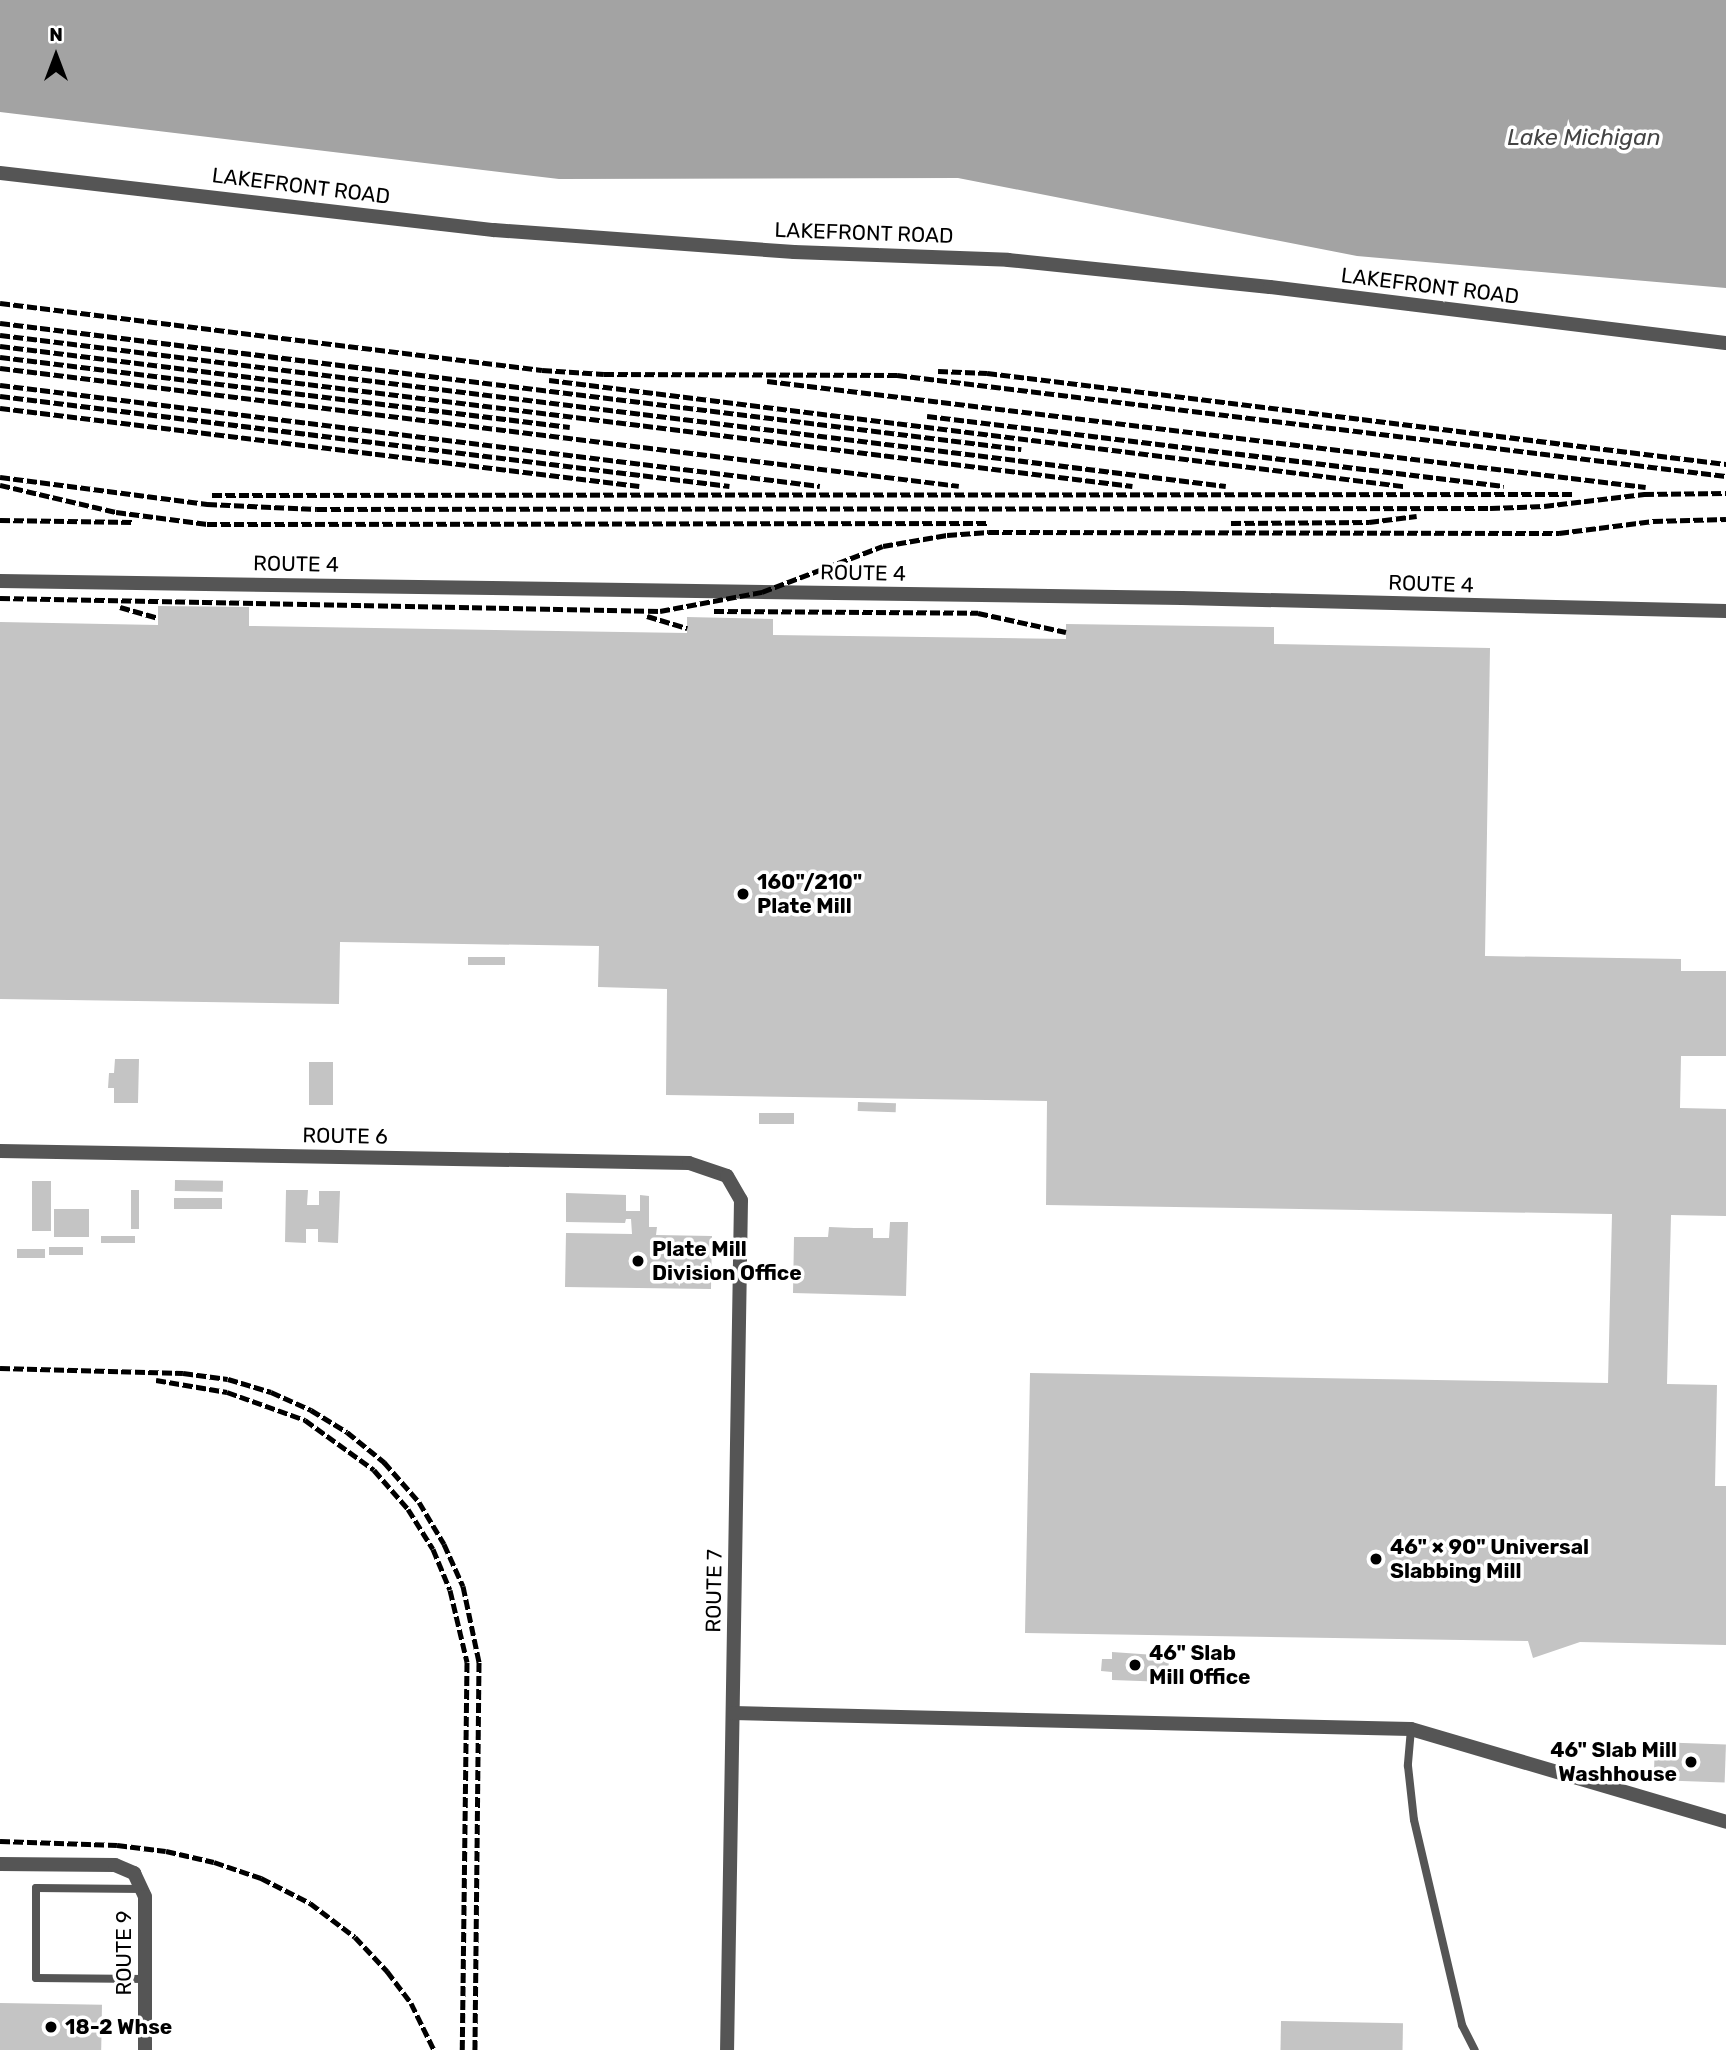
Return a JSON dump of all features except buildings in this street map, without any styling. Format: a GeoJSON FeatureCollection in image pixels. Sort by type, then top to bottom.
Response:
{"type":"FeatureCollection","features":[{"type":"Feature","properties":{"kind":"street","name":"LAKEFRONT ROAD"},"geometry":{"type":"LineString","coordinates":[[0,173],[494,230],[794,252],[1008,260],[1270,287],[1726,343]]}},
{"type":"Feature","properties":{"kind":"street","name":"ROUTE 4"},"geometry":{"type":"LineString","coordinates":[[0,581],[1182,598],[1726,611]]}},
{"type":"Feature","properties":{"kind":"street","name":"ROUTE 6"},"geometry":{"type":"LineString","coordinates":[[0,1151],[689,1163]]}},
{"type":"Feature","properties":{"kind":"street","name":"ROUTE 7"},"geometry":{"type":"LineString","coordinates":[[689,1163],[727,1177],[741,1200],[727,2050]]}},
{"type":"Feature","properties":{"kind":"street"},"geometry":{"type":"LineString","coordinates":[[733,1713],[1411,1729],[1726,1822]]}},
{"type":"Feature","properties":{"kind":"street"},"geometry":{"type":"LineString","coordinates":[[0,1864],[115,1865],[134,1873],[144,1893]]}},
{"type":"Feature","properties":{"kind":"street","name":"ROUTE 9"},"geometry":{"type":"LineString","coordinates":[[144,1893],[145,2050]]}},
{"type":"Feature","properties":{"kind":"lane"},"geometry":{"type":"LineString","coordinates":[[1411,1729],[1408,1766],[1414,1819],[1462,2025],[1475,2050]]}},
{"type":"Feature","properties":{"kind":"lane"},"geometry":{"type":"LineString","coordinates":[[144,1893],[36,1888],[36,1978],[145,1979]]}},
{"type":"Feature","properties":{"kind":"water","name":"Lake Michigan"},"geometry":{"type":"Polygon","coordinates":[[[0,0],[1726,0],[1726,288],[1357,256],[958,178],[559,179],[0,112],[0,0]]]}},
{"type":"Feature","properties":{"kind":"railway"},"geometry":{"type":"LineString","coordinates":[[0,303],[542,370],[604,374],[897,375],[1726,476]]}},
{"type":"Feature","properties":{"kind":"railway"},"geometry":{"type":"LineString","coordinates":[[0,323],[1021,449]]}},
{"type":"Feature","properties":{"kind":"railway"},"geometry":{"type":"LineString","coordinates":[[0,335],[1226,486]]}},
{"type":"Feature","properties":{"kind":"railway"},"geometry":{"type":"LineString","coordinates":[[0,346],[1132,486]]}},
{"type":"Feature","properties":{"kind":"railway"},"geometry":{"type":"LineString","coordinates":[[0,357],[570,427]]}},
{"type":"Feature","properties":{"kind":"railway"},"geometry":{"type":"LineString","coordinates":[[0,368],[959,486]]}},
{"type":"Feature","properties":{"kind":"railway"},"geometry":{"type":"LineString","coordinates":[[938,371],[987,373],[1726,464]]}},
{"type":"Feature","properties":{"kind":"railway"},"geometry":{"type":"LineString","coordinates":[[549,380],[1403,486]]}},
{"type":"Feature","properties":{"kind":"railway"},"geometry":{"type":"LineString","coordinates":[[767,381],[1646,487]]}},
{"type":"Feature","properties":{"kind":"railway"},"geometry":{"type":"LineString","coordinates":[[0,385],[820,486]]}},
{"type":"Feature","properties":{"kind":"railway"},"geometry":{"type":"LineString","coordinates":[[0,396],[729,486]]}},
{"type":"Feature","properties":{"kind":"railway"},"geometry":{"type":"LineString","coordinates":[[0,408],[639,486]]}},
{"type":"Feature","properties":{"kind":"railway"},"geometry":{"type":"LineString","coordinates":[[927,416],[1504,486]]}},
{"type":"Feature","properties":{"kind":"railway"},"geometry":{"type":"LineString","coordinates":[[0,477],[207,504],[317,509],[1490,508],[1544,506],[1644,494],[1726,493]]}},
{"type":"Feature","properties":{"kind":"railway"},"geometry":{"type":"LineString","coordinates":[[0,485],[116,512],[207,524],[990,523]]}},
{"type":"Feature","properties":{"kind":"railway"},"geometry":{"type":"LineString","coordinates":[[212,495],[1574,494]]}},
{"type":"Feature","properties":{"kind":"railway"},"geometry":{"type":"LineString","coordinates":[[1231,523],[1369,522],[1417,516]]}},
{"type":"Feature","properties":{"kind":"railway"},"geometry":{"type":"LineString","coordinates":[[0,598],[660,611],[762,592],[883,546],[947,535],[989,532],[1559,533],[1653,521],[1726,519]]}},
{"type":"Feature","properties":{"kind":"railway"},"geometry":{"type":"LineString","coordinates":[[0,520],[133,522]]}},
{"type":"Feature","properties":{"kind":"railway"},"geometry":{"type":"LineString","coordinates":[[120,607],[158,618]]}},
{"type":"Feature","properties":{"kind":"railway"},"geometry":{"type":"LineString","coordinates":[[714,611],[978,613],[1066,632]]}},
{"type":"Feature","properties":{"kind":"railway"},"geometry":{"type":"LineString","coordinates":[[647,616],[687,628]]}},
{"type":"Feature","properties":{"kind":"railway"},"geometry":{"type":"LineString","coordinates":[[0,1368],[183,1373],[228,1379],[271,1392],[311,1410],[347,1432],[384,1462],[419,1502],[444,1544],[463,1586],[479,1662],[475,2050]]}},
{"type":"Feature","properties":{"kind":"railway"},"geometry":{"type":"LineString","coordinates":[[156,1380],[227,1392],[305,1420],[374,1470],[408,1509],[433,1549],[450,1590],[467,1662],[462,2050]]}},
{"type":"Feature","properties":{"kind":"railway"},"geometry":{"type":"LineString","coordinates":[[0,1841],[117,1845],[166,1851],[214,1862],[261,1878],[310,1903],[355,1937],[387,1971],[411,2003],[434,2050]]}},
{"type":"Feature","properties":{"kind":"place","name":"160\"/210\" Plate Mill"},"geometry":{"type":"Point","coordinates":[743,894]}},
{"type":"Feature","properties":{"kind":"place","name":"Plate Mill Division Office"},"geometry":{"type":"Point","coordinates":[638,1261]}},
{"type":"Feature","properties":{"kind":"place","name":"46\" × 90\" Universal Slabbing Mill"},"geometry":{"type":"Point","coordinates":[1376,1559]}},
{"type":"Feature","properties":{"kind":"place","name":"46\" Slab Mill Office"},"geometry":{"type":"Point","coordinates":[1135,1665]}},
{"type":"Feature","properties":{"kind":"place","name":"46\" Slab Mill Washhouse"},"geometry":{"type":"Point","coordinates":[1691,1762]}},
{"type":"Feature","properties":{"kind":"place","name":"18-2 Whse"},"geometry":{"type":"Point","coordinates":[51,2027]}}]}
